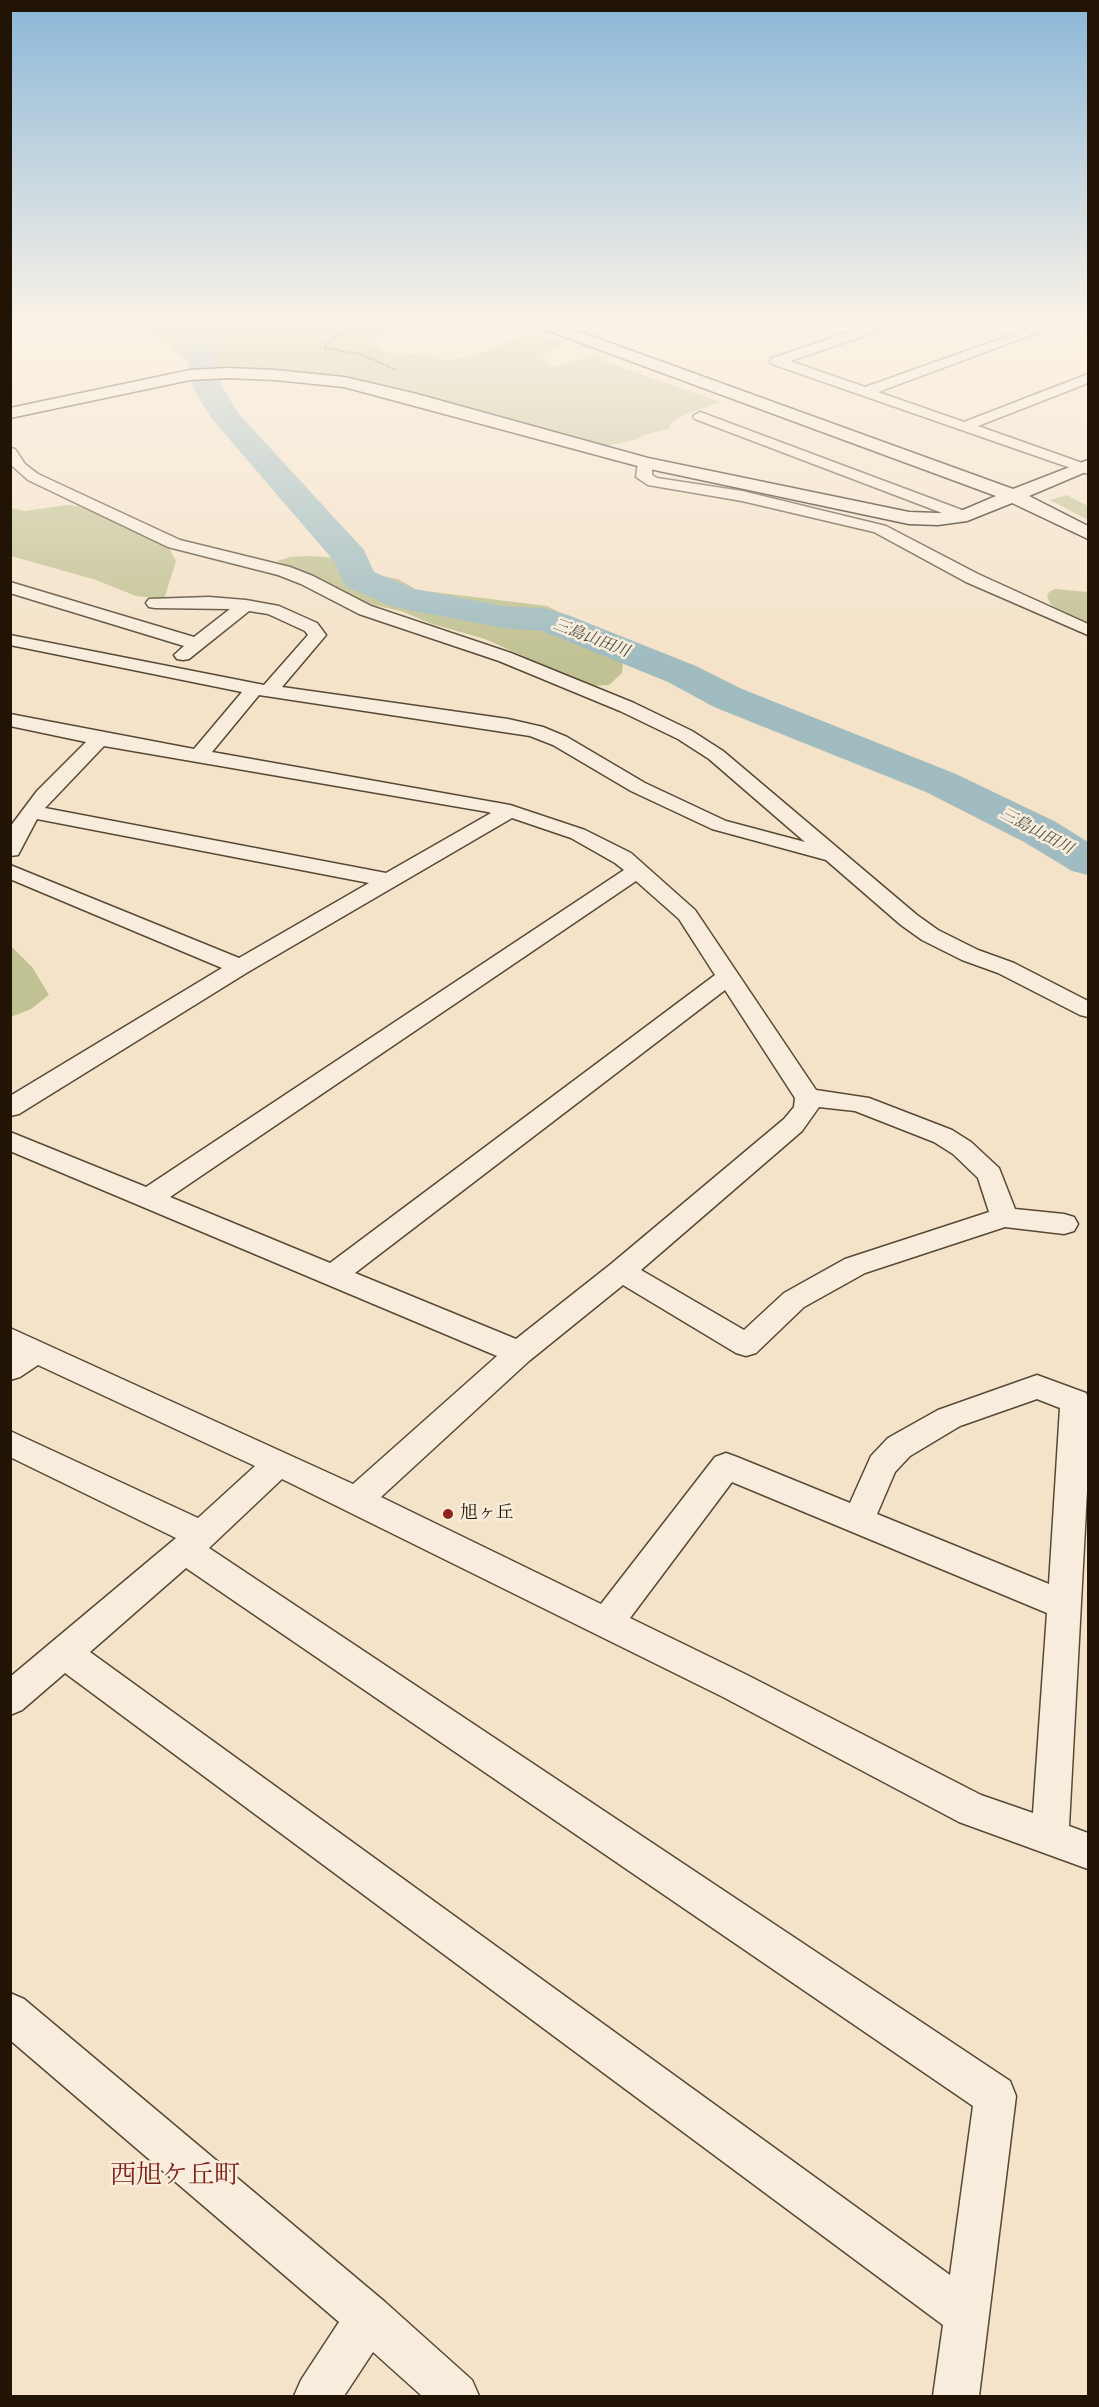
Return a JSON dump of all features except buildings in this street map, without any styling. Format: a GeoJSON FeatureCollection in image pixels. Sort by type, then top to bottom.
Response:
{"type":"FeatureCollection","features":[{"type":"Feature","properties":{"kind":"street"},"geometry":{"type":"LineString","coordinates":[[534,432],[645,463],[892,516],[938,519],[964,516],[1087,467]]}},
{"type":"Feature","properties":{"kind":"street"},"geometry":{"type":"LineString","coordinates":[[743,432],[964,516]]}},
{"type":"Feature","properties":{"kind":"street"},"geometry":{"type":"LineString","coordinates":[[839,432],[1013,496],[1089,533]]}},
{"type":"Feature","properties":{"kind":"street"},"geometry":{"type":"LineString","coordinates":[[985,432],[1087,467]]}},
{"type":"Feature","properties":{"kind":"street"},"geometry":{"type":"LineString","coordinates":[[10,452],[20,467],[33,477],[174,544],[284,571],[307,580],[365,610],[505,657],[627,707],[666,726],[716,755],[909,920],[930,935],[970,955],[1006,968],[1089,1010]]}},
{"type":"Feature","properties":{"kind":"street"},"geometry":{"type":"LineString","coordinates":[[645,463],[644,477],[653,482],[742,496],[880,529],[972,578],[1089,630]]}},
{"type":"Feature","properties":{"kind":"street"},"geometry":{"type":"LineString","coordinates":[[10,587],[197,644]]}},
{"type":"Feature","properties":{"kind":"street"},"geometry":{"type":"LineString","coordinates":[[155,603],[209,602],[246,605],[289,615],[311,627],[317,635],[199,756]]}},
{"type":"Feature","properties":{"kind":"street"},"geometry":{"type":"LineString","coordinates":[[163,671],[246,605]]}},
{"type":"Feature","properties":{"kind":"street"},"geometry":{"type":"LineString","coordinates":[[10,640],[262,690],[536,731],[560,741],[638,787],[719,825],[833,856]]}},
{"type":"Feature","properties":{"kind":"street"},"geometry":{"type":"LineString","coordinates":[[10,720],[100,739],[510,811],[578,834],[623,858],[687,915],[808,1098],[806,1109],[793,1125],[621,1271],[519,1353],[357,1500]]}},
{"type":"Feature","properties":{"kind":"street"},"geometry":{"type":"LineString","coordinates":[[10,850],[20,828],[44,795],[100,739]]}},
{"type":"Feature","properties":{"kind":"street"},"geometry":{"type":"LineString","coordinates":[[10,1108],[240,967],[313,927],[387,880],[510,811]]}},
{"type":"Feature","properties":{"kind":"street"},"geometry":{"type":"LineString","coordinates":[[31,812],[387,880]]}},
{"type":"Feature","properties":{"kind":"street"},"geometry":{"type":"LineString","coordinates":[[149,1198],[638,870]]}},
{"type":"Feature","properties":{"kind":"street"},"geometry":{"type":"LineString","coordinates":[[10,871],[240,967]]}},
{"type":"Feature","properties":{"kind":"street"},"geometry":{"type":"LineString","coordinates":[[334,1275],[729,976]]}},
{"type":"Feature","properties":{"kind":"street"},"geometry":{"type":"LineString","coordinates":[[808,1098],[860,1104],[944,1136],[962,1148],[990,1174],[1004,1217]]}},
{"type":"Feature","properties":{"kind":"street"},"geometry":{"type":"LineString","coordinates":[[10,1141],[519,1353]]}},
{"type":"Feature","properties":{"kind":"street"},"geometry":{"type":"LineString","coordinates":[[621,1271],[746,1345],[794,1300],[855,1266],[1004,1217],[1064,1224]]}},
{"type":"Feature","properties":{"kind":"street"},"geometry":{"type":"LineString","coordinates":[[19,1353],[279,1463],[357,1500],[735,1686],[972,1810],[1089,1851]]}},
{"type":"Feature","properties":{"kind":"street"},"geometry":{"type":"LineString","coordinates":[[860,1520],[882,1465],[899,1447],[949,1418],[1037,1387],[1075,1401],[1076,1421],[1050,1836]]}},
{"type":"Feature","properties":{"kind":"street"},"geometry":{"type":"LineString","coordinates":[[10,1443],[193,1542],[995,2096],[956,2397]]}},
{"type":"Feature","properties":{"kind":"street"},"geometry":{"type":"LineString","coordinates":[[16,1684],[65,1653],[193,1542],[279,1463]]}},
{"type":"Feature","properties":{"kind":"street"},"geometry":{"type":"LineString","coordinates":[[605,1624],[726,1466],[1064,1605]]}},
{"type":"Feature","properties":{"kind":"street"},"geometry":{"type":"LineString","coordinates":[[65,1653],[967,2315]]}},
{"type":"Feature","properties":{"kind":"street"},"geometry":{"type":"LineString","coordinates":[[10,2013],[369,2318],[456,2397]]}},
{"type":"Feature","properties":{"kind":"street"},"geometry":{"type":"LineString","coordinates":[[317,2397],[369,2318]]}},
{"type":"Feature","properties":{"kind":"green space"},"geometry":{"type":"Polygon","coordinates":[[[513,432],[654,432],[631,441],[604,446],[555,445],[513,432]]]}},
{"type":"Feature","properties":{"kind":"green space"},"geometry":{"type":"Polygon","coordinates":[[[1067,495],[1088,506],[1088,520],[1050,500],[1067,495]]]}},
{"type":"Feature","properties":{"kind":"green space"},"geometry":{"type":"Polygon","coordinates":[[[67,505],[103,510],[140,528],[169,548],[176,561],[164,599],[136,596],[96,580],[11,556],[11,508],[25,511],[67,505]]]}},
{"type":"Feature","properties":{"kind":"green space"},"geometry":{"type":"Polygon","coordinates":[[[290,557],[342,558],[363,563],[379,576],[398,579],[417,590],[547,606],[563,614],[569,623],[573,640],[603,645],[623,664],[622,673],[609,685],[590,686],[485,639],[432,624],[404,612],[358,601],[323,580],[294,571],[277,561],[290,557]]]}},
{"type":"Feature","properties":{"kind":"green space"},"geometry":{"type":"Polygon","coordinates":[[[1055,589],[1088,592],[1088,625],[1051,605],[1047,597],[1049,592],[1055,589]]]}},
{"type":"Feature","properties":{"kind":"green space"},"geometry":{"type":"Polygon","coordinates":[[[10,945],[32,967],[49,995],[31,1009],[11,1017],[10,945]]]}},
{"type":"Feature","properties":{"kind":"waterway","name":"三島山田川"},"geometry":{"type":"LineString","coordinates":[[239,432],[351,558],[358,578],[371,585],[404,598],[450,608],[503,617],[543,619],[555,623],[682,674],[728,698],[941,783],[1040,832],[1088,861]]}},
{"type":"Feature","properties":{"kind":"place","name":"旭ヶ丘"},"geometry":{"type":"Point","coordinates":[448,1514]}},
{"type":"Feature","properties":{"kind":"district","name":"西旭ケ丘町"},"geometry":{"type":"Point","coordinates":[175,2177]}}]}
